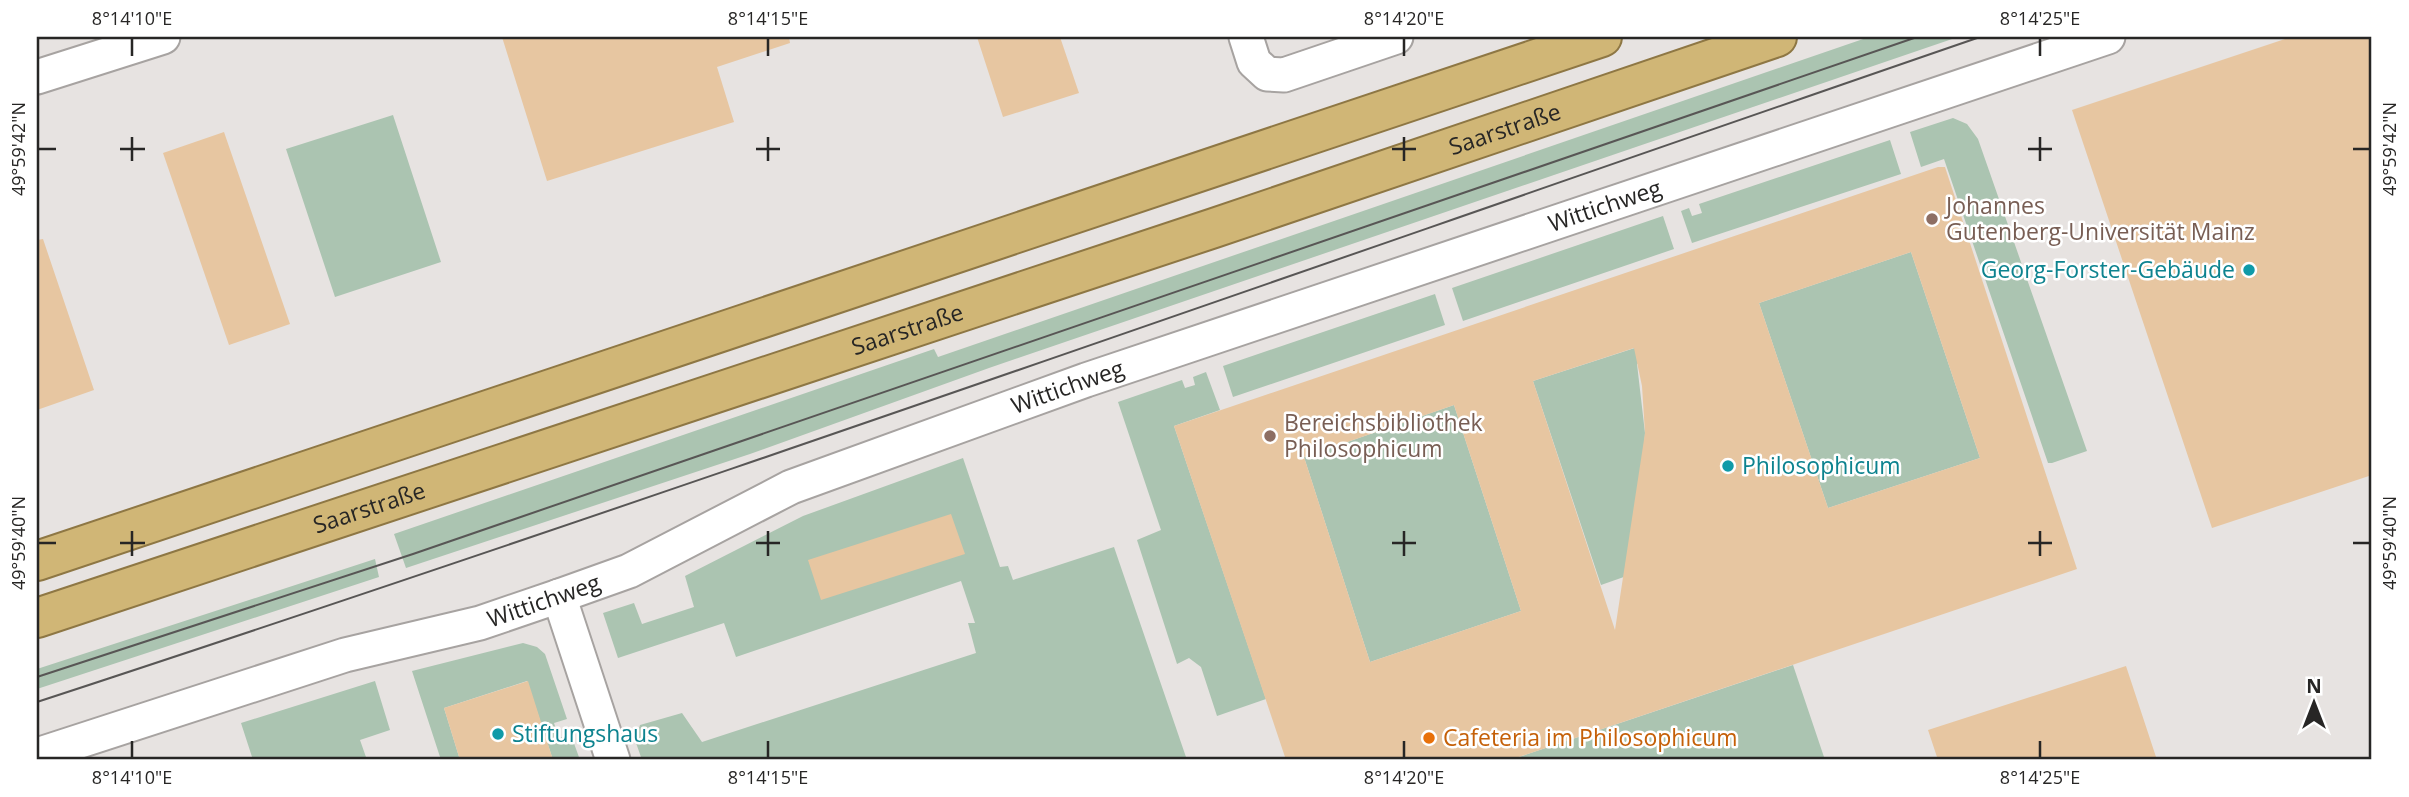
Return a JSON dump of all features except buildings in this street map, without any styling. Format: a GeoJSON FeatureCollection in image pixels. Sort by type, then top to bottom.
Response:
{"type":"FeatureCollection","features":[{"type":"Feature","properties":{"kind":"highway"},"geometry":{"type":"LineString","coordinates":[[37,561],[1602,37]]}},
{"type":"Feature","properties":{"kind":"highway","name":"Saarstraße"},"geometry":{"type":"LineString","coordinates":[[37,618],[1214,228],[1777,37]]}},
{"type":"Feature","properties":{"kind":"street"},"geometry":{"type":"LineString","coordinates":[[37,77],[163,37]]}},
{"type":"Feature","properties":{"kind":"street"},"geometry":{"type":"LineString","coordinates":[[1246,37],[1254,62],[1267,74],[1284,75],[1396,37]]}},
{"type":"Feature","properties":{"kind":"street","name":"Wittichweg"},"geometry":{"type":"LineString","coordinates":[[37,755],[345,655],[480,622],[559,596],[629,571],[791,487],[1086,380],[2108,37]]}},
{"type":"Feature","properties":{"kind":"street"},"geometry":{"type":"LineString","coordinates":[[559,596],[612,760]]}},
{"type":"Feature","properties":{"kind":"green space"},"geometry":{"type":"Polygon","coordinates":[[[1869,37],[1958,37],[989,368],[750,454],[406,568],[394,534],[934,349],[938,357],[1869,37]]]}},
{"type":"Feature","properties":{"kind":"green space"},"geometry":{"type":"Polygon","coordinates":[[[393,115],[441,262],[335,297],[286,149],[393,115]]]}},
{"type":"Feature","properties":{"kind":"green space"},"geometry":{"type":"Polygon","coordinates":[[[1953,118],[1967,124],[1978,139],[2087,451],[2048,463],[1944,159],[1921,167],[1910,132],[1953,118]]]}},
{"type":"Feature","properties":{"kind":"green space"},"geometry":{"type":"Polygon","coordinates":[[[1890,140],[1901,174],[1692,243],[1681,211],[1689,208],[1692,216],[1702,213],[1699,204],[1890,140]]]}},
{"type":"Feature","properties":{"kind":"green space"},"geometry":{"type":"Polygon","coordinates":[[[1663,216],[1674,249],[1463,321],[1452,288],[1663,216]]]}},
{"type":"Feature","properties":{"kind":"green space"},"geometry":{"type":"Polygon","coordinates":[[[1911,252],[1980,458],[1828,508],[1759,303],[1911,252]]]}},
{"type":"Feature","properties":{"kind":"green space"},"geometry":{"type":"Polygon","coordinates":[[[1435,294],[1445,325],[1233,397],[1223,366],[1435,294]]]}},
{"type":"Feature","properties":{"kind":"green space"},"geometry":{"type":"Polygon","coordinates":[[[1678,334],[1637,364],[1645,433],[1638,572],[1601,585],[1533,381],[1678,334]]]}},
{"type":"Feature","properties":{"kind":"green space"},"geometry":{"type":"Polygon","coordinates":[[[1206,372],[1220,410],[1174,426],[1266,699],[1217,716],[1201,667],[1189,658],[1177,664],[1137,540],[1161,530],[1118,402],[1182,380],[1185,388],[1195,385],[1193,377],[1206,372]]]}},
{"type":"Feature","properties":{"kind":"green space"},"geometry":{"type":"Polygon","coordinates":[[[1454,405],[1521,611],[1370,662],[1304,457],[1454,405]]]}},
{"type":"Feature","properties":{"kind":"green space"},"geometry":{"type":"Polygon","coordinates":[[[963,458],[1000,567],[1008,566],[1013,580],[1114,547],[1187,760],[642,760],[635,740],[640,725],[682,713],[702,742],[976,653],[968,623],[975,623],[961,581],[736,657],[724,623],[618,658],[603,613],[634,603],[642,624],[694,607],[685,576],[803,516],[963,458]]]}},
{"type":"Feature","properties":{"kind":"green space"},"geometry":{"type":"Polygon","coordinates":[[[375,559],[379,577],[37,689],[37,669],[375,559]]]}},
{"type":"Feature","properties":{"kind":"green space"},"geometry":{"type":"Polygon","coordinates":[[[523,643],[537,647],[545,654],[567,719],[554,723],[559,738],[571,735],[580,760],[553,760],[527,681],[444,708],[460,760],[441,760],[412,671],[523,643]]]}},
{"type":"Feature","properties":{"kind":"green space"},"geometry":{"type":"Polygon","coordinates":[[[1793,665],[1825,760],[1510,760],[1793,665]]]}},
{"type":"Feature","properties":{"kind":"green space"},"geometry":{"type":"Polygon","coordinates":[[[375,681],[390,730],[360,740],[367,760],[253,760],[241,723],[375,681]]]}},
{"type":"Feature","properties":{"kind":"tram line"},"geometry":{"type":"LineString","coordinates":[[37,677],[413,554],[1917,37]]}},
{"type":"Feature","properties":{"kind":"tram line"},"geometry":{"type":"LineString","coordinates":[[37,702],[767,457],[1980,37]]}},
{"type":"Feature","properties":{"kind":"place","name":"Johannes Gutenberg-Universität Mainz"},"geometry":{"type":"Point","coordinates":[1932,219]}},
{"type":"Feature","properties":{"kind":"place","name":"Georg-Forster-Gebäude"},"geometry":{"type":"Point","coordinates":[2249,270]}},
{"type":"Feature","properties":{"kind":"place","name":"Bereichsbibliothek Philosophicum"},"geometry":{"type":"Point","coordinates":[1270,436]}},
{"type":"Feature","properties":{"kind":"place","name":"Philosophicum"},"geometry":{"type":"Point","coordinates":[1728,466]}},
{"type":"Feature","properties":{"kind":"place","name":"Stiftungshaus"},"geometry":{"type":"Point","coordinates":[498,734]}},
{"type":"Feature","properties":{"kind":"place","name":"Cafeteria im Philosophicum"},"geometry":{"type":"Point","coordinates":[1429,738]}}]}
